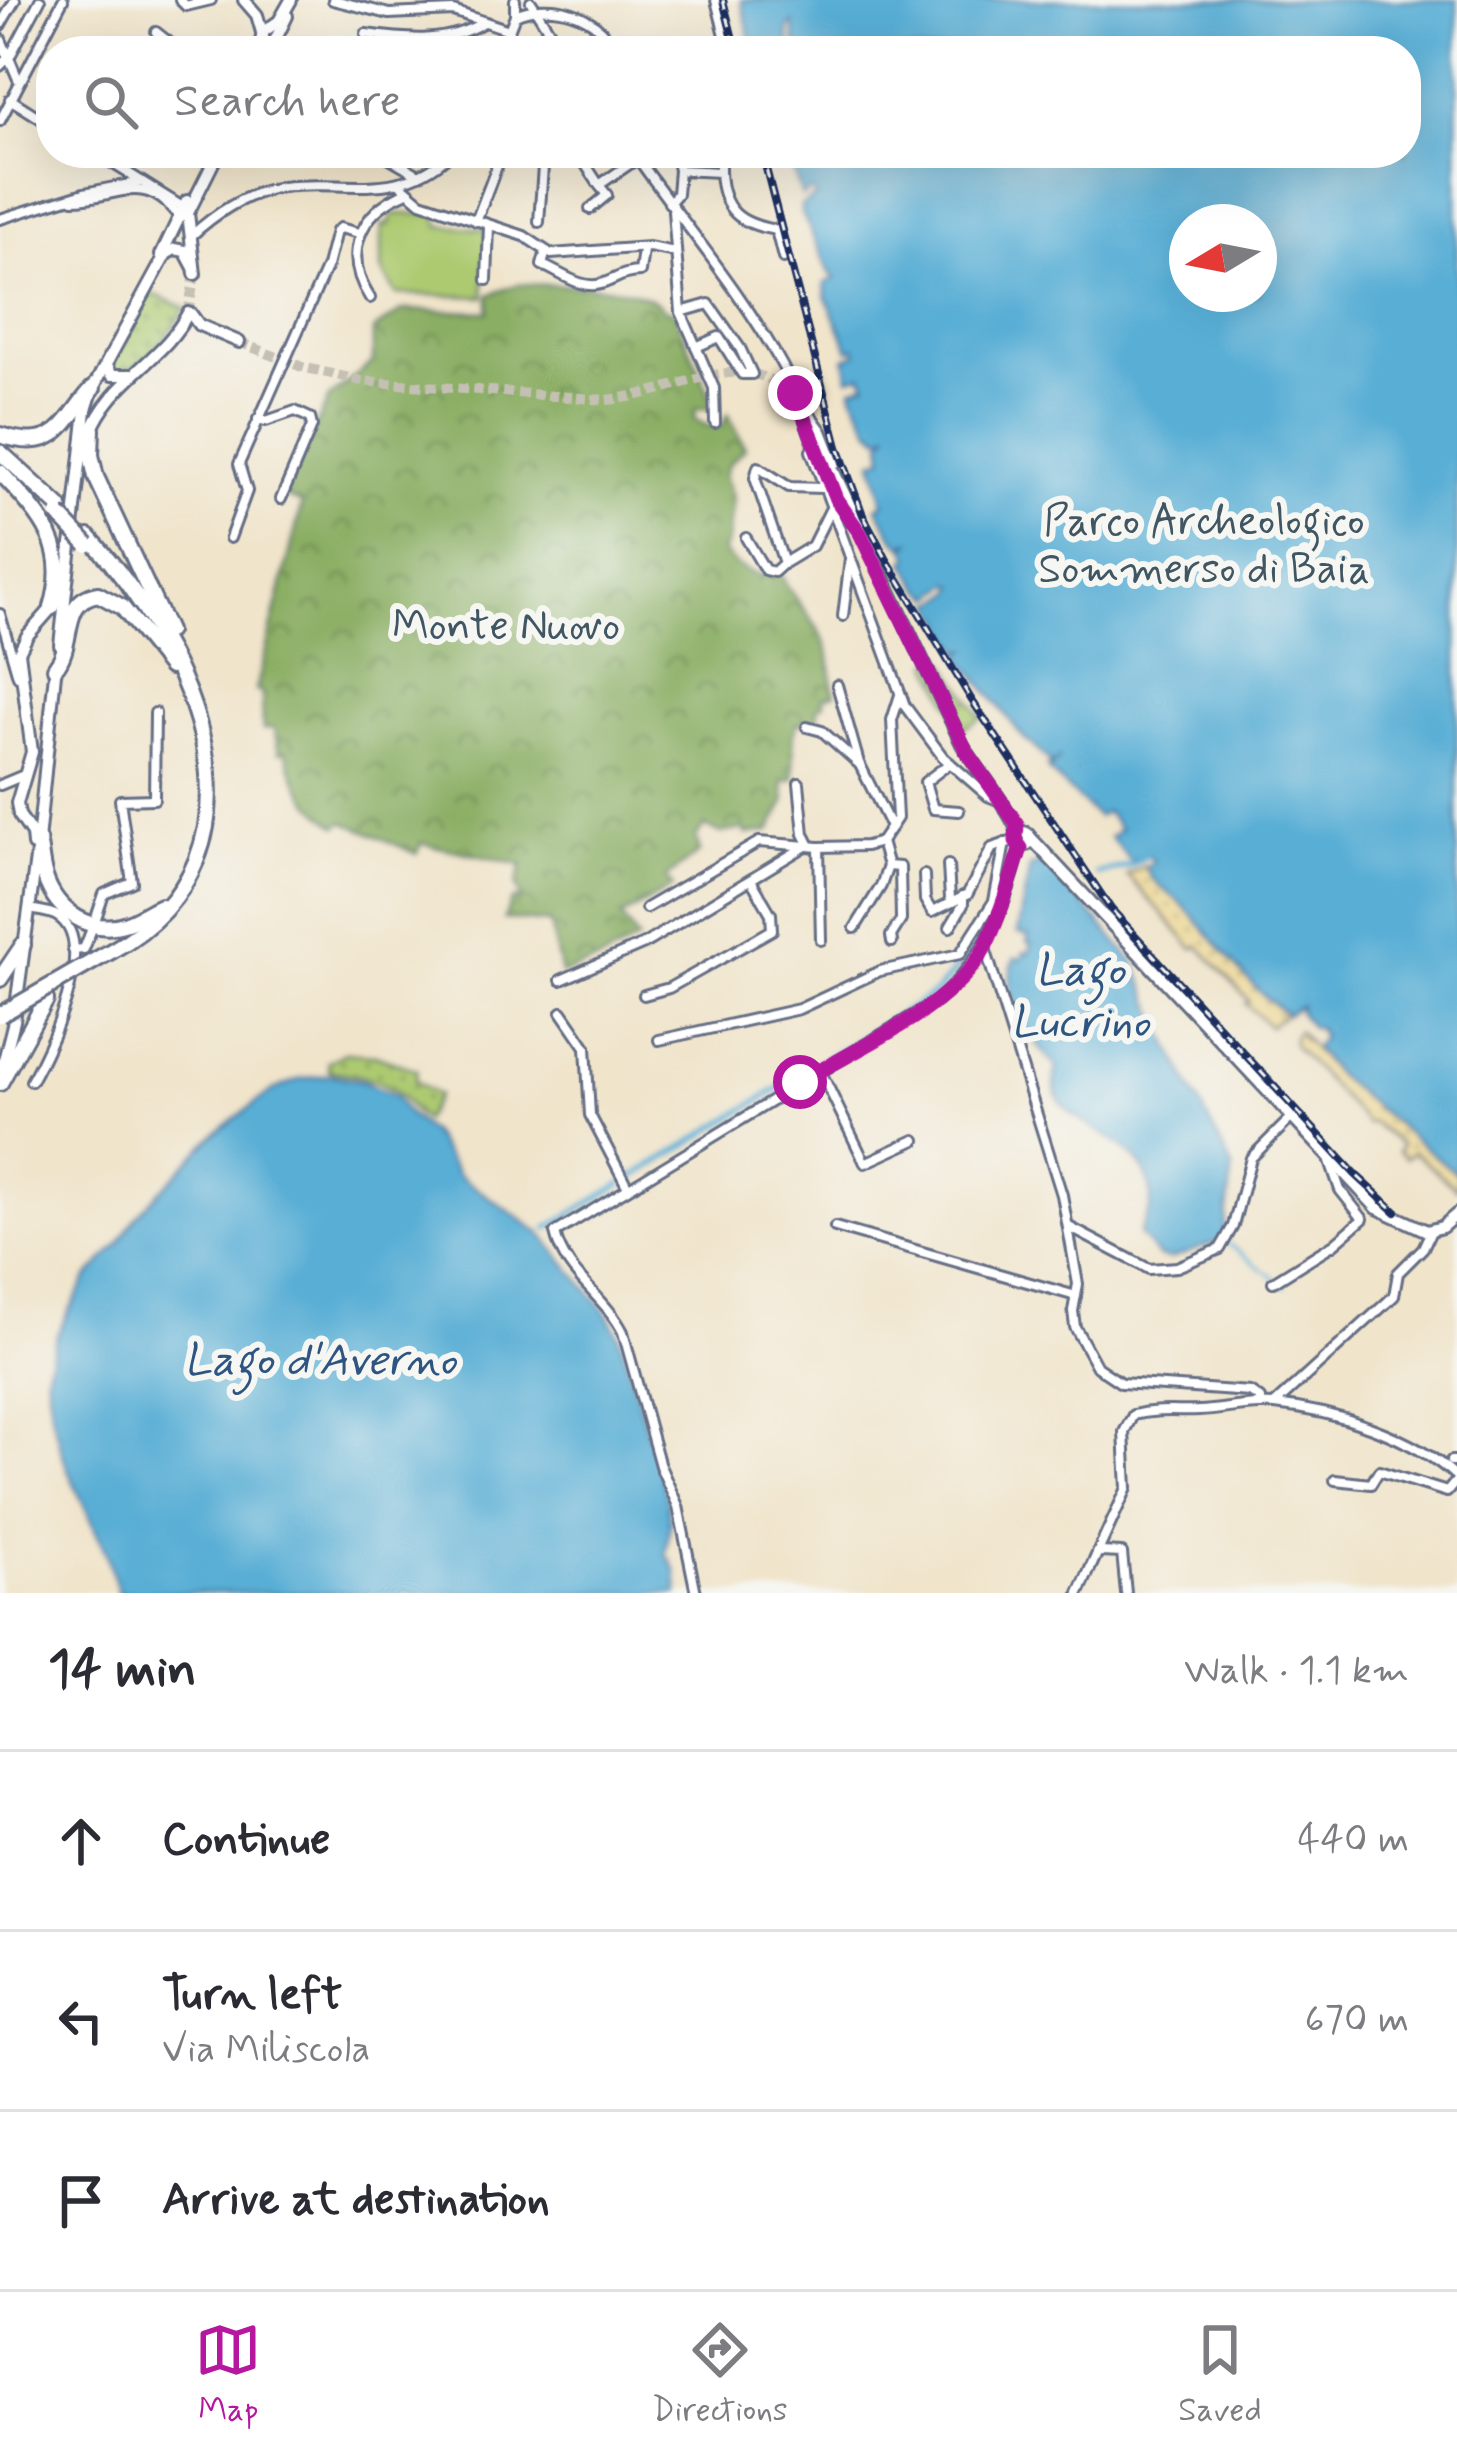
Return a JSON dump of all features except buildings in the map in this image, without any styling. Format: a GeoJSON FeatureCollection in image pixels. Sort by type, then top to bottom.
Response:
{"type":"FeatureCollection","features":[{"type":"Feature","properties":{"kind":"highway"},"geometry":{"type":"LineString","coordinates":[[0,435],[26,440],[54,433],[70,421],[91,392]]}},
{"type":"Feature","properties":{"kind":"highway"},"geometry":{"type":"LineString","coordinates":[[0,1079],[46,1000],[161,906],[185,874],[194,853],[203,797],[196,743],[172,663],[173,644],[93,470],[92,429]]}},
{"type":"Feature","properties":{"kind":"highway"},"geometry":{"type":"LineString","coordinates":[[0,456],[88,541],[172,663],[205,755],[209,796],[206,835],[190,876],[148,927],[0,1011]]}},
{"type":"Feature","properties":{"kind":"highway"},"geometry":{"type":"LineString","coordinates":[[0,472],[34,510],[53,542],[60,572],[52,608]]}},
{"type":"Feature","properties":{"kind":"highway"},"geometry":{"type":"LineString","coordinates":[[56,661],[62,661],[78,602],[98,594],[122,607],[172,663]]}},
{"type":"Feature","properties":{"kind":"highway"},"geometry":{"type":"LineString","coordinates":[[38,840],[46,882],[79,920],[116,926],[161,906]]}},
{"type":"Feature","properties":{"kind":"highway"},"geometry":{"type":"LineString","coordinates":[[0,979],[23,945]]}},
{"type":"Feature","properties":{"kind":"highway"},"geometry":{"type":"LineString","coordinates":[[51,982],[82,968]]}},
{"type":"Feature","properties":{"kind":"main road"},"geometry":{"type":"LineString","coordinates":[[244,0],[257,16],[263,36]]}},
{"type":"Feature","properties":{"kind":"main road"},"geometry":{"type":"LineString","coordinates":[[244,0],[262,36]]}},
{"type":"Feature","properties":{"kind":"main road"},"geometry":{"type":"LineString","coordinates":[[268,36],[293,0]]}},
{"type":"Feature","properties":{"kind":"main road"},"geometry":{"type":"LineString","coordinates":[[268,36],[293,0]]}},
{"type":"Feature","properties":{"kind":"main road"},"geometry":{"type":"LineString","coordinates":[[0,1079],[12,1032],[38,840],[91,392],[206,168]]}},
{"type":"Feature","properties":{"kind":"main road"},"geometry":{"type":"LineString","coordinates":[[158,264],[171,250],[180,249],[189,255],[194,270],[188,213],[208,168]]}},
{"type":"Feature","properties":{"kind":"main road"},"geometry":{"type":"LineString","coordinates":[[80,474],[92,429],[112,393],[192,317],[239,342]]}},
{"type":"Feature","properties":{"kind":"main road"},"geometry":{"type":"LineString","coordinates":[[110,353],[107,365],[112,375],[131,375]]}},
{"type":"Feature","properties":{"kind":"main road"},"geometry":{"type":"LineString","coordinates":[[91,392],[93,404],[102,411]]}},
{"type":"Feature","properties":{"kind":"main road"},"geometry":{"type":"LineString","coordinates":[[814,434],[974,762],[1023,841],[1328,1155],[1340,1175],[1386,1215],[1437,1229],[1457,1214]]}},
{"type":"Feature","properties":{"kind":"main road"},"geometry":{"type":"LineString","coordinates":[[34,856],[32,834],[18,811],[18,792],[32,752],[21,706],[20,652],[66,584]]}},
{"type":"Feature","properties":{"kind":"main road"},"geometry":{"type":"LineString","coordinates":[[33,629],[50,631],[56,661]]}},
{"type":"Feature","properties":{"kind":"main road"},"geometry":{"type":"LineString","coordinates":[[974,762],[1017,824],[1023,841]]}},
{"type":"Feature","properties":{"kind":"main road"},"geometry":{"type":"LineString","coordinates":[[18,792],[23,800],[33,802],[42,787]]}},
{"type":"Feature","properties":{"kind":"street"},"geometry":{"type":"LineString","coordinates":[[0,26],[4,9],[15,0]]}},
{"type":"Feature","properties":{"kind":"street"},"geometry":{"type":"LineString","coordinates":[[0,66],[40,0]]}},
{"type":"Feature","properties":{"kind":"street"},"geometry":{"type":"LineString","coordinates":[[43,36],[63,0]]}},
{"type":"Feature","properties":{"kind":"street"},"geometry":{"type":"LineString","coordinates":[[180,0],[195,7],[211,0]]}},
{"type":"Feature","properties":{"kind":"street"},"geometry":{"type":"LineString","coordinates":[[333,0],[389,14],[453,6],[509,30]]}},
{"type":"Feature","properties":{"kind":"street"},"geometry":{"type":"LineString","coordinates":[[716,0],[725,36]]}},
{"type":"Feature","properties":{"kind":"street"},"geometry":{"type":"LineString","coordinates":[[526,5],[566,4],[593,20],[604,36]]}},
{"type":"Feature","properties":{"kind":"street"},"geometry":{"type":"LineString","coordinates":[[526,5],[552,36]]}},
{"type":"Feature","properties":{"kind":"street"},"geometry":{"type":"LineString","coordinates":[[506,36],[526,5]]}},
{"type":"Feature","properties":{"kind":"street"},"geometry":{"type":"LineString","coordinates":[[456,36],[485,21]]}},
{"type":"Feature","properties":{"kind":"street"},"geometry":{"type":"LineString","coordinates":[[544,36],[547,29]]}},
{"type":"Feature","properties":{"kind":"street"},"geometry":{"type":"LineString","coordinates":[[156,32],[161,36]]}},
{"type":"Feature","properties":{"kind":"street"},"geometry":{"type":"LineString","coordinates":[[366,34],[385,36]]}},
{"type":"Feature","properties":{"kind":"street"},"geometry":{"type":"LineString","coordinates":[[0,37],[19,80]]}},
{"type":"Feature","properties":{"kind":"street"},"geometry":{"type":"LineString","coordinates":[[0,121],[36,49]]}},
{"type":"Feature","properties":{"kind":"street"},"geometry":{"type":"LineString","coordinates":[[10,100],[36,116]]}},
{"type":"Feature","properties":{"kind":"street"},"geometry":{"type":"LineString","coordinates":[[116,168],[181,213]]}},
{"type":"Feature","properties":{"kind":"street"},"geometry":{"type":"LineString","coordinates":[[406,168],[420,176]]}},
{"type":"Feature","properties":{"kind":"street"},"geometry":{"type":"LineString","coordinates":[[370,298],[358,276],[359,233],[379,208],[431,168]]}},
{"type":"Feature","properties":{"kind":"street"},"geometry":{"type":"LineString","coordinates":[[476,221],[496,168]]}},
{"type":"Feature","properties":{"kind":"street"},"geometry":{"type":"LineString","coordinates":[[539,222],[543,168]]}},
{"type":"Feature","properties":{"kind":"street"},"geometry":{"type":"LineString","coordinates":[[588,168],[607,195],[590,209]]}},
{"type":"Feature","properties":{"kind":"street"},"geometry":{"type":"LineString","coordinates":[[599,184],[620,168]]}},
{"type":"Feature","properties":{"kind":"street"},"geometry":{"type":"LineString","coordinates":[[644,168],[768,342],[814,434]]}},
{"type":"Feature","properties":{"kind":"street"},"geometry":{"type":"LineString","coordinates":[[720,168],[726,204],[748,225],[776,230],[783,258]]}},
{"type":"Feature","properties":{"kind":"street"},"geometry":{"type":"LineString","coordinates":[[715,423],[714,388],[681,313],[671,206],[680,170],[720,172]]}},
{"type":"Feature","properties":{"kind":"street"},"geometry":{"type":"LineString","coordinates":[[120,189],[128,177]]}},
{"type":"Feature","properties":{"kind":"street"},"geometry":{"type":"LineString","coordinates":[[74,199],[128,177]]}},
{"type":"Feature","properties":{"kind":"street"},"geometry":{"type":"LineString","coordinates":[[0,219],[140,185]]}},
{"type":"Feature","properties":{"kind":"street"},"geometry":{"type":"LineString","coordinates":[[190,237],[234,204],[268,190],[402,189],[524,236],[557,255],[572,250],[650,247],[675,252]]}},
{"type":"Feature","properties":{"kind":"street"},"geometry":{"type":"LineString","coordinates":[[487,280],[489,226]]}},
{"type":"Feature","properties":{"kind":"street"},"geometry":{"type":"LineString","coordinates":[[230,538],[247,491],[239,464],[327,266],[336,230],[359,233]]}},
{"type":"Feature","properties":{"kind":"street"},"geometry":{"type":"LineString","coordinates":[[546,251],[542,266],[592,285],[621,272],[640,272],[643,250]]}},
{"type":"Feature","properties":{"kind":"street"},"geometry":{"type":"LineString","coordinates":[[681,313],[709,304],[733,336],[752,374],[742,374],[719,337],[695,346]]}},
{"type":"Feature","properties":{"kind":"street"},"geometry":{"type":"LineString","coordinates":[[796,395],[813,418],[824,488],[900,695],[925,736],[950,763],[998,800]]}},
{"type":"Feature","properties":{"kind":"street"},"geometry":{"type":"LineString","coordinates":[[258,419],[266,421],[296,410],[310,418],[312,426],[281,499]]}},
{"type":"Feature","properties":{"kind":"street"},"geometry":{"type":"LineString","coordinates":[[784,563],[754,469],[764,467],[774,478],[797,489],[824,488]]}},
{"type":"Feature","properties":{"kind":"street"},"geometry":{"type":"LineString","coordinates":[[746,538],[765,570],[774,572],[812,547],[831,509]]}},
{"type":"Feature","properties":{"kind":"street"},"geometry":{"type":"LineString","coordinates":[[843,616],[850,557]]}},
{"type":"Feature","properties":{"kind":"street"},"geometry":{"type":"LineString","coordinates":[[0,614],[21,706]]}},
{"type":"Feature","properties":{"kind":"street"},"geometry":{"type":"LineString","coordinates":[[837,686],[859,763],[891,827]]}},
{"type":"Feature","properties":{"kind":"street"},"geometry":{"type":"LineString","coordinates":[[646,908],[759,842],[866,846],[881,842],[897,818],[892,720],[900,695]]}},
{"type":"Feature","properties":{"kind":"street"},"geometry":{"type":"LineString","coordinates":[[96,917],[104,894],[132,882],[120,800],[154,799],[155,713]]}},
{"type":"Feature","properties":{"kind":"street"},"geometry":{"type":"LineString","coordinates":[[807,727],[822,731],[859,763]]}},
{"type":"Feature","properties":{"kind":"street"},"geometry":{"type":"LineString","coordinates":[[950,763],[925,782],[933,809],[959,811]]}},
{"type":"Feature","properties":{"kind":"street"},"geometry":{"type":"LineString","coordinates":[[0,785],[26,775]]}},
{"type":"Feature","properties":{"kind":"street"},"geometry":{"type":"LineString","coordinates":[[800,783],[804,834],[814,846],[821,940]]}},
{"type":"Feature","properties":{"kind":"street"},"geometry":{"type":"LineString","coordinates":[[924,875],[929,911],[971,889],[988,852],[1023,841]]}},
{"type":"Feature","properties":{"kind":"street"},"geometry":{"type":"LineString","coordinates":[[696,1593],[678,1506],[661,1466],[623,1333],[613,1314],[563,1258],[555,1233],[937,1001],[985,948],[1023,841]]}},
{"type":"Feature","properties":{"kind":"street"},"geometry":{"type":"LineString","coordinates":[[659,1040],[800,1009],[880,971],[944,960],[968,946],[1023,841]]}},
{"type":"Feature","properties":{"kind":"street"},"geometry":{"type":"LineString","coordinates":[[855,928],[888,866],[881,842]]}},
{"type":"Feature","properties":{"kind":"street"},"geometry":{"type":"LineString","coordinates":[[561,980],[644,944],[814,846]]}},
{"type":"Feature","properties":{"kind":"street"},"geometry":{"type":"LineString","coordinates":[[888,866],[900,867],[901,920],[892,942]]}},
{"type":"Feature","properties":{"kind":"street"},"geometry":{"type":"LineString","coordinates":[[948,866],[950,899]]}},
{"type":"Feature","properties":{"kind":"street"},"geometry":{"type":"LineString","coordinates":[[644,995],[668,988],[772,930],[771,914],[751,880]]}},
{"type":"Feature","properties":{"kind":"street"},"geometry":{"type":"LineString","coordinates":[[950,927],[964,905],[964,896]]}},
{"type":"Feature","properties":{"kind":"street"},"geometry":{"type":"LineString","coordinates":[[28,908],[59,918],[73,950],[70,998],[31,1081]]}},
{"type":"Feature","properties":{"kind":"street"},"geometry":{"type":"LineString","coordinates":[[73,950],[84,949],[91,931]]}},
{"type":"Feature","properties":{"kind":"street"},"geometry":{"type":"LineString","coordinates":[[985,948],[1069,1227],[1078,1284],[1073,1319],[1078,1337],[1097,1367],[1112,1380],[1250,1392],[1261,1405]]}},
{"type":"Feature","properties":{"kind":"street"},"geometry":{"type":"LineString","coordinates":[[562,1012],[588,1055],[587,1106],[592,1123],[627,1186]]}},
{"type":"Feature","properties":{"kind":"street"},"geometry":{"type":"LineString","coordinates":[[820,1070],[865,1163],[916,1140]]}},
{"type":"Feature","properties":{"kind":"street"},"geometry":{"type":"LineString","coordinates":[[1069,1227],[1149,1269],[1177,1267],[1226,1243],[1251,1158],[1291,1118]]}},
{"type":"Feature","properties":{"kind":"street"},"geometry":{"type":"LineString","coordinates":[[1276,1280],[1364,1219],[1344,1197],[1340,1175]]}},
{"type":"Feature","properties":{"kind":"street"},"geometry":{"type":"LineString","coordinates":[[835,1227],[1076,1296]]}},
{"type":"Feature","properties":{"kind":"street"},"geometry":{"type":"LineString","coordinates":[[1275,1405],[1394,1296],[1398,1274],[1437,1229]]}},
{"type":"Feature","properties":{"kind":"street"},"geometry":{"type":"LineString","coordinates":[[1079,1593],[1127,1488],[1124,1432],[1133,1415],[1275,1405],[1396,1437],[1453,1461],[1457,1479],[1447,1492],[1379,1471],[1371,1484],[1335,1480]]}},
{"type":"Feature","properties":{"kind":"street"},"geometry":{"type":"LineString","coordinates":[[1100,1552],[1122,1553],[1126,1593]]}},
{"type":"Feature","properties":{"kind":"green space"},"geometry":{"type":"Polygon","coordinates":[[[393,214],[436,214],[440,226],[486,229],[484,297],[396,294],[382,270],[382,225],[389,225],[393,214]]]}},
{"type":"Feature","properties":{"kind":"green space","name":"Monte Nuovo"},"geometry":{"type":"Polygon","coordinates":[[[519,284],[617,289],[674,311],[712,400],[711,408],[696,409],[694,419],[722,426],[728,414],[745,448],[724,476],[733,499],[727,545],[722,550],[747,571],[780,574],[823,638],[835,694],[824,697],[824,704],[818,706],[818,721],[797,724],[794,779],[783,781],[785,802],[770,831],[720,833],[704,826],[696,838],[700,852],[666,878],[673,887],[621,917],[638,940],[600,961],[561,974],[550,923],[504,919],[512,900],[522,899],[516,886],[522,865],[421,843],[417,854],[343,821],[338,826],[305,794],[286,751],[279,752],[274,728],[263,729],[262,693],[256,691],[302,503],[284,497],[329,398],[373,362],[373,331],[403,310],[489,312],[489,295],[519,284]]]}},
{"type":"Feature","properties":{"kind":"green space"},"geometry":{"type":"Polygon","coordinates":[[[148,292],[186,308],[156,347],[117,375],[110,364],[148,292]]]}},
{"type":"Feature","properties":{"kind":"green space"},"geometry":{"type":"Polygon","coordinates":[[[942,656],[982,718],[962,729],[930,663],[942,656]]]}},
{"type":"Feature","properties":{"kind":"green space"},"geometry":{"type":"Polygon","coordinates":[[[345,1053],[375,1055],[417,1070],[415,1081],[438,1095],[424,1120],[381,1083],[329,1071],[328,1062],[345,1053]]]}},
{"type":"Feature","properties":{"kind":"sand"},"geometry":{"type":"Polygon","coordinates":[[[1144,866],[1286,1014],[1269,1026],[1246,1004],[1249,1001],[1199,946],[1194,949],[1127,875],[1144,866]]]}},
{"type":"Feature","properties":{"kind":"sand"},"geometry":{"type":"Polygon","coordinates":[[[1298,1031],[1335,1074],[1457,1174],[1457,1189],[1413,1152],[1406,1158],[1398,1151],[1401,1145],[1372,1122],[1367,1124],[1293,1045],[1298,1031]]]}},
{"type":"Feature","properties":{"kind":"water","name":"Parco Archeologico Sommerso di Baia"},"geometry":{"type":"Polygon","coordinates":[[[741,0],[1457,0],[1457,1174],[1335,1074],[1314,1047],[1322,1038],[1318,1027],[1312,1028],[1299,1013],[1300,1006],[1286,1014],[1259,990],[1186,908],[1154,881],[1146,868],[1153,861],[1149,855],[1131,861],[1110,837],[1120,829],[1106,812],[1097,817],[1051,773],[1060,757],[1047,769],[1050,762],[1023,737],[959,655],[967,650],[960,650],[934,603],[953,593],[956,586],[952,583],[933,597],[921,588],[905,562],[910,557],[905,547],[913,541],[902,545],[877,507],[884,503],[873,461],[884,457],[882,442],[890,432],[881,437],[870,428],[853,394],[852,388],[866,383],[862,375],[849,378],[845,358],[857,354],[855,348],[849,350],[826,296],[825,283],[836,278],[801,211],[801,206],[817,196],[810,191],[802,196],[792,168],[1421,168],[1421,36],[795,36],[793,24],[789,36],[750,36],[741,0]]]}},
{"type":"Feature","properties":{"kind":"water","name":"Lago Lucrino"},"geometry":{"type":"Polygon","coordinates":[[[1046,862],[1135,963],[1172,1050],[1233,1168],[1223,1240],[1171,1259],[1159,1257],[1139,1235],[1150,1208],[1149,1181],[1120,1145],[1064,1106],[1055,1089],[1057,1068],[1020,1017],[1010,988],[1011,973],[1015,958],[1022,959],[1032,944],[1027,942],[1029,936],[1017,933],[1030,867],[1046,862]]]}},
{"type":"Feature","properties":{"kind":"water","name":"Lago d'Averno"},"geometry":{"type":"Polygon","coordinates":[[[332,1075],[364,1081],[395,1096],[431,1133],[459,1176],[541,1233],[608,1314],[619,1335],[667,1499],[666,1554],[676,1570],[678,1593],[118,1593],[107,1555],[67,1468],[52,1418],[46,1375],[57,1334],[87,1278],[118,1245],[137,1215],[216,1133],[273,1090],[300,1079],[332,1075]]]}},
{"type":"Feature","properties":{"kind":"waterway"},"geometry":{"type":"LineString","coordinates":[[1097,874],[1146,856]]}},
{"type":"Feature","properties":{"kind":"waterway"},"geometry":{"type":"LineString","coordinates":[[629,1180],[935,993],[979,944],[1014,858]]}},
{"type":"Feature","properties":{"kind":"waterway"},"geometry":{"type":"LineString","coordinates":[[548,1228],[621,1184]]}},
{"type":"Feature","properties":{"kind":"waterway"},"geometry":{"type":"LineString","coordinates":[[1225,1241],[1286,1287]]}},
{"type":"Feature","properties":{"kind":"tunnel"},"geometry":{"type":"LineString","coordinates":[[188,313],[195,274]]}},
{"type":"Feature","properties":{"kind":"tunnel"},"geometry":{"type":"LineString","coordinates":[[239,342],[302,367],[362,381],[606,400],[726,373],[752,374],[775,383],[797,403],[818,438]]}},
{"type":"Feature","properties":{"kind":"railway"},"geometry":{"type":"LineString","coordinates":[[723,0],[732,36]]}},
{"type":"Feature","properties":{"kind":"railway"},"geometry":{"type":"LineString","coordinates":[[766,168],[838,447],[863,515],[971,699],[1111,909],[1355,1174],[1396,1212]]}},
{"type":"Feature","properties":{"kind":"route"},"geometry":{"type":"LineString","coordinates":[[795,393],[836,499],[860,533],[967,752],[1017,824],[1016,841],[1021,848],[985,948],[963,977],[937,1001],[800,1082]]}}]}
